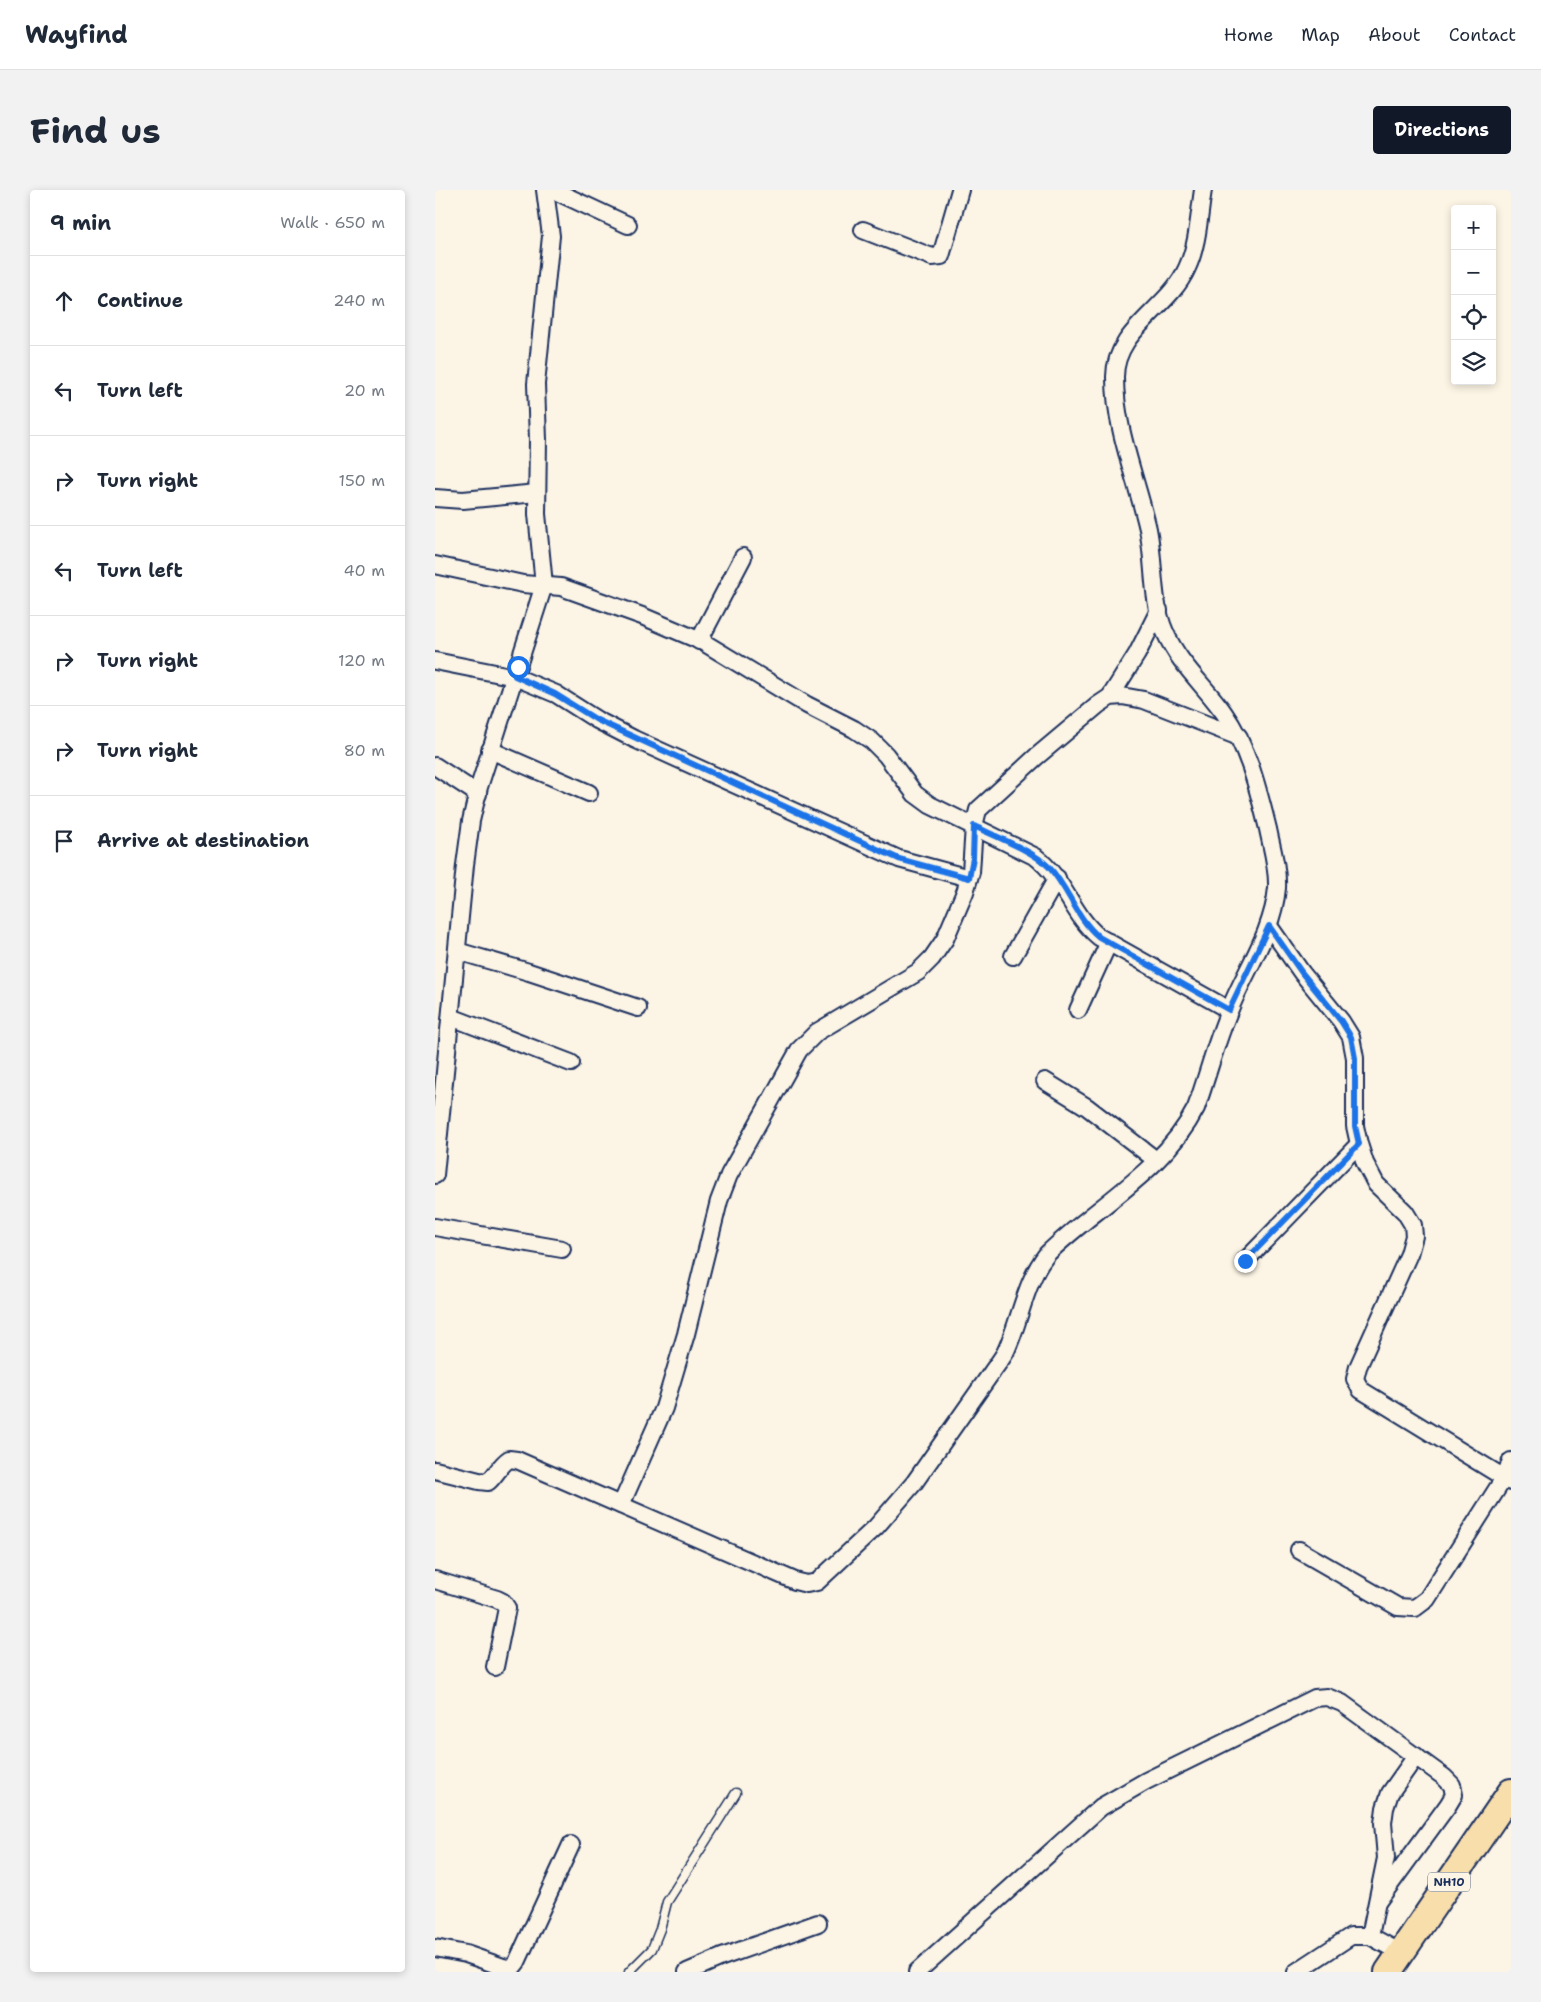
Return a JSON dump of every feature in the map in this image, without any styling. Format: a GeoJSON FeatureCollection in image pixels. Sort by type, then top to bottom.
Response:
{"type":"FeatureCollection","features":[{"type":"Feature","properties":{"kind":"highway","name":"NH10"},"geometry":{"type":"LineString","coordinates":[[1395,1962],[1511,1792]]}},
{"type":"Feature","properties":{"kind":"street"},"geometry":{"type":"LineString","coordinates":[[435,1176],[465,865],[471,821],[490,750],[544,585],[537,493],[536,384],[551,236],[545,190]]}},
{"type":"Feature","properties":{"kind":"street"},"geometry":{"type":"LineString","coordinates":[[553,190],[628,225]]}},
{"type":"Feature","properties":{"kind":"street"},"geometry":{"type":"LineString","coordinates":[[863,230],[932,257],[941,256],[960,190]]}},
{"type":"Feature","properties":{"kind":"street"},"geometry":{"type":"LineString","coordinates":[[435,1470],[488,1482],[509,1459],[517,1460],[795,1581],[807,1584],[817,1582],[876,1527],[914,1483],[1004,1355],[1037,1266],[1047,1254],[1156,1160],[1180,1136],[1196,1108],[1229,1010],[1269,926],[1277,888],[1276,865],[1261,804],[1239,737],[1223,712],[1178,656],[1165,631],[1159,610],[1149,532],[1119,420],[1115,380],[1117,357],[1128,338],[1171,293],[1187,269],[1197,233],[1203,190]]}},
{"type":"Feature","properties":{"kind":"street"},"geometry":{"type":"LineString","coordinates":[[435,498],[463,500],[537,493]]}},
{"type":"Feature","properties":{"kind":"street"},"geometry":{"type":"LineString","coordinates":[[699,641],[743,557]]}},
{"type":"Feature","properties":{"kind":"street"},"geometry":{"type":"LineString","coordinates":[[435,565],[523,584],[561,587],[642,616],[699,641],[807,706],[854,729],[872,741],[886,755],[915,794],[930,804],[1037,857],[1048,866],[1087,927],[1109,942],[1229,1010]]}},
{"type":"Feature","properties":{"kind":"street"},"geometry":{"type":"LineString","coordinates":[[621,1505],[664,1408],[686,1334],[719,1201],[729,1174],[788,1067],[799,1050],[817,1032],[918,972],[932,958],[945,939],[969,878],[973,858],[974,826],[978,810],[1036,757],[1110,697],[1137,654],[1159,610]]}},
{"type":"Feature","properties":{"kind":"street"},"geometry":{"type":"LineString","coordinates":[[435,661],[515,676],[555,694],[597,720],[634,739],[899,859],[969,878]]}},
{"type":"Feature","properties":{"kind":"street"},"geometry":{"type":"LineString","coordinates":[[1110,697],[1122,696],[1144,700],[1239,737]]}},
{"type":"Feature","properties":{"kind":"street"},"geometry":{"type":"LineString","coordinates":[[490,750],[589,793]]}},
{"type":"Feature","properties":{"kind":"street"},"geometry":{"type":"LineString","coordinates":[[435,766],[478,794]]}},
{"type":"Feature","properties":{"kind":"street"},"geometry":{"type":"LineString","coordinates":[[1013,956],[1057,878]]}},
{"type":"Feature","properties":{"kind":"street"},"geometry":{"type":"LineString","coordinates":[[1269,926],[1351,1037],[1355,1058],[1355,1126],[1365,1163],[1376,1184],[1405,1212],[1413,1225],[1414,1236],[1409,1254],[1358,1367],[1355,1379],[1361,1390],[1508,1480]]}},
{"type":"Feature","properties":{"kind":"street"},"geometry":{"type":"LineString","coordinates":[[1078,1010],[1109,942]]}},
{"type":"Feature","properties":{"kind":"street"},"geometry":{"type":"LineString","coordinates":[[457,951],[529,972],[638,1008]]}},
{"type":"Feature","properties":{"kind":"street"},"geometry":{"type":"LineString","coordinates":[[451,1017],[571,1063]]}},
{"type":"Feature","properties":{"kind":"street"},"geometry":{"type":"LineString","coordinates":[[1045,1082],[1087,1107],[1156,1160]]}},
{"type":"Feature","properties":{"kind":"street"},"geometry":{"type":"LineString","coordinates":[[1245,1261],[1359,1144]]}},
{"type":"Feature","properties":{"kind":"street"},"geometry":{"type":"LineString","coordinates":[[435,1227],[562,1249]]}},
{"type":"Feature","properties":{"kind":"street"},"geometry":{"type":"LineString","coordinates":[[1299,1550],[1399,1607],[1415,1608],[1427,1599],[1508,1480],[1511,1460]]}},
{"type":"Feature","properties":{"kind":"street"},"geometry":{"type":"LineString","coordinates":[[435,1580],[503,1602],[507,1608],[495,1667]]}},
{"type":"Feature","properties":{"kind":"street"},"geometry":{"type":"LineString","coordinates":[[917,1972],[1101,1807],[1139,1784],[1315,1698],[1327,1697],[1343,1703],[1444,1777],[1452,1785],[1454,1795],[1377,1901]]}},
{"type":"Feature","properties":{"kind":"street"},"geometry":{"type":"LineString","coordinates":[[1370,1936],[1386,1858],[1383,1823],[1385,1808],[1390,1793],[1416,1756]]}},
{"type":"Feature","properties":{"kind":"street"},"geometry":{"type":"LineString","coordinates":[[435,1948],[466,1954],[506,1968],[513,1967],[571,1845]]}},
{"type":"Feature","properties":{"kind":"street"},"geometry":{"type":"LineString","coordinates":[[687,1972],[722,1957],[818,1923]]}},
{"type":"Feature","properties":{"kind":"street"},"geometry":{"type":"LineString","coordinates":[[1296,1972],[1351,1936],[1370,1936],[1395,1962]]}},
{"type":"Feature","properties":{"kind":"lane"},"geometry":{"type":"LineString","coordinates":[[629,1972],[652,1949],[667,1902],[736,1793]]}},
{"type":"Feature","properties":{"kind":"route"},"geometry":{"type":"LineString","coordinates":[[518,667],[515,676],[555,694],[586,714],[634,739],[899,859],[969,878],[973,858],[974,826],[1037,857],[1048,866],[1087,927],[1099,937],[1165,972],[1229,1010],[1269,926],[1351,1037],[1355,1058],[1355,1126],[1359,1144],[1245,1261]]}}]}
